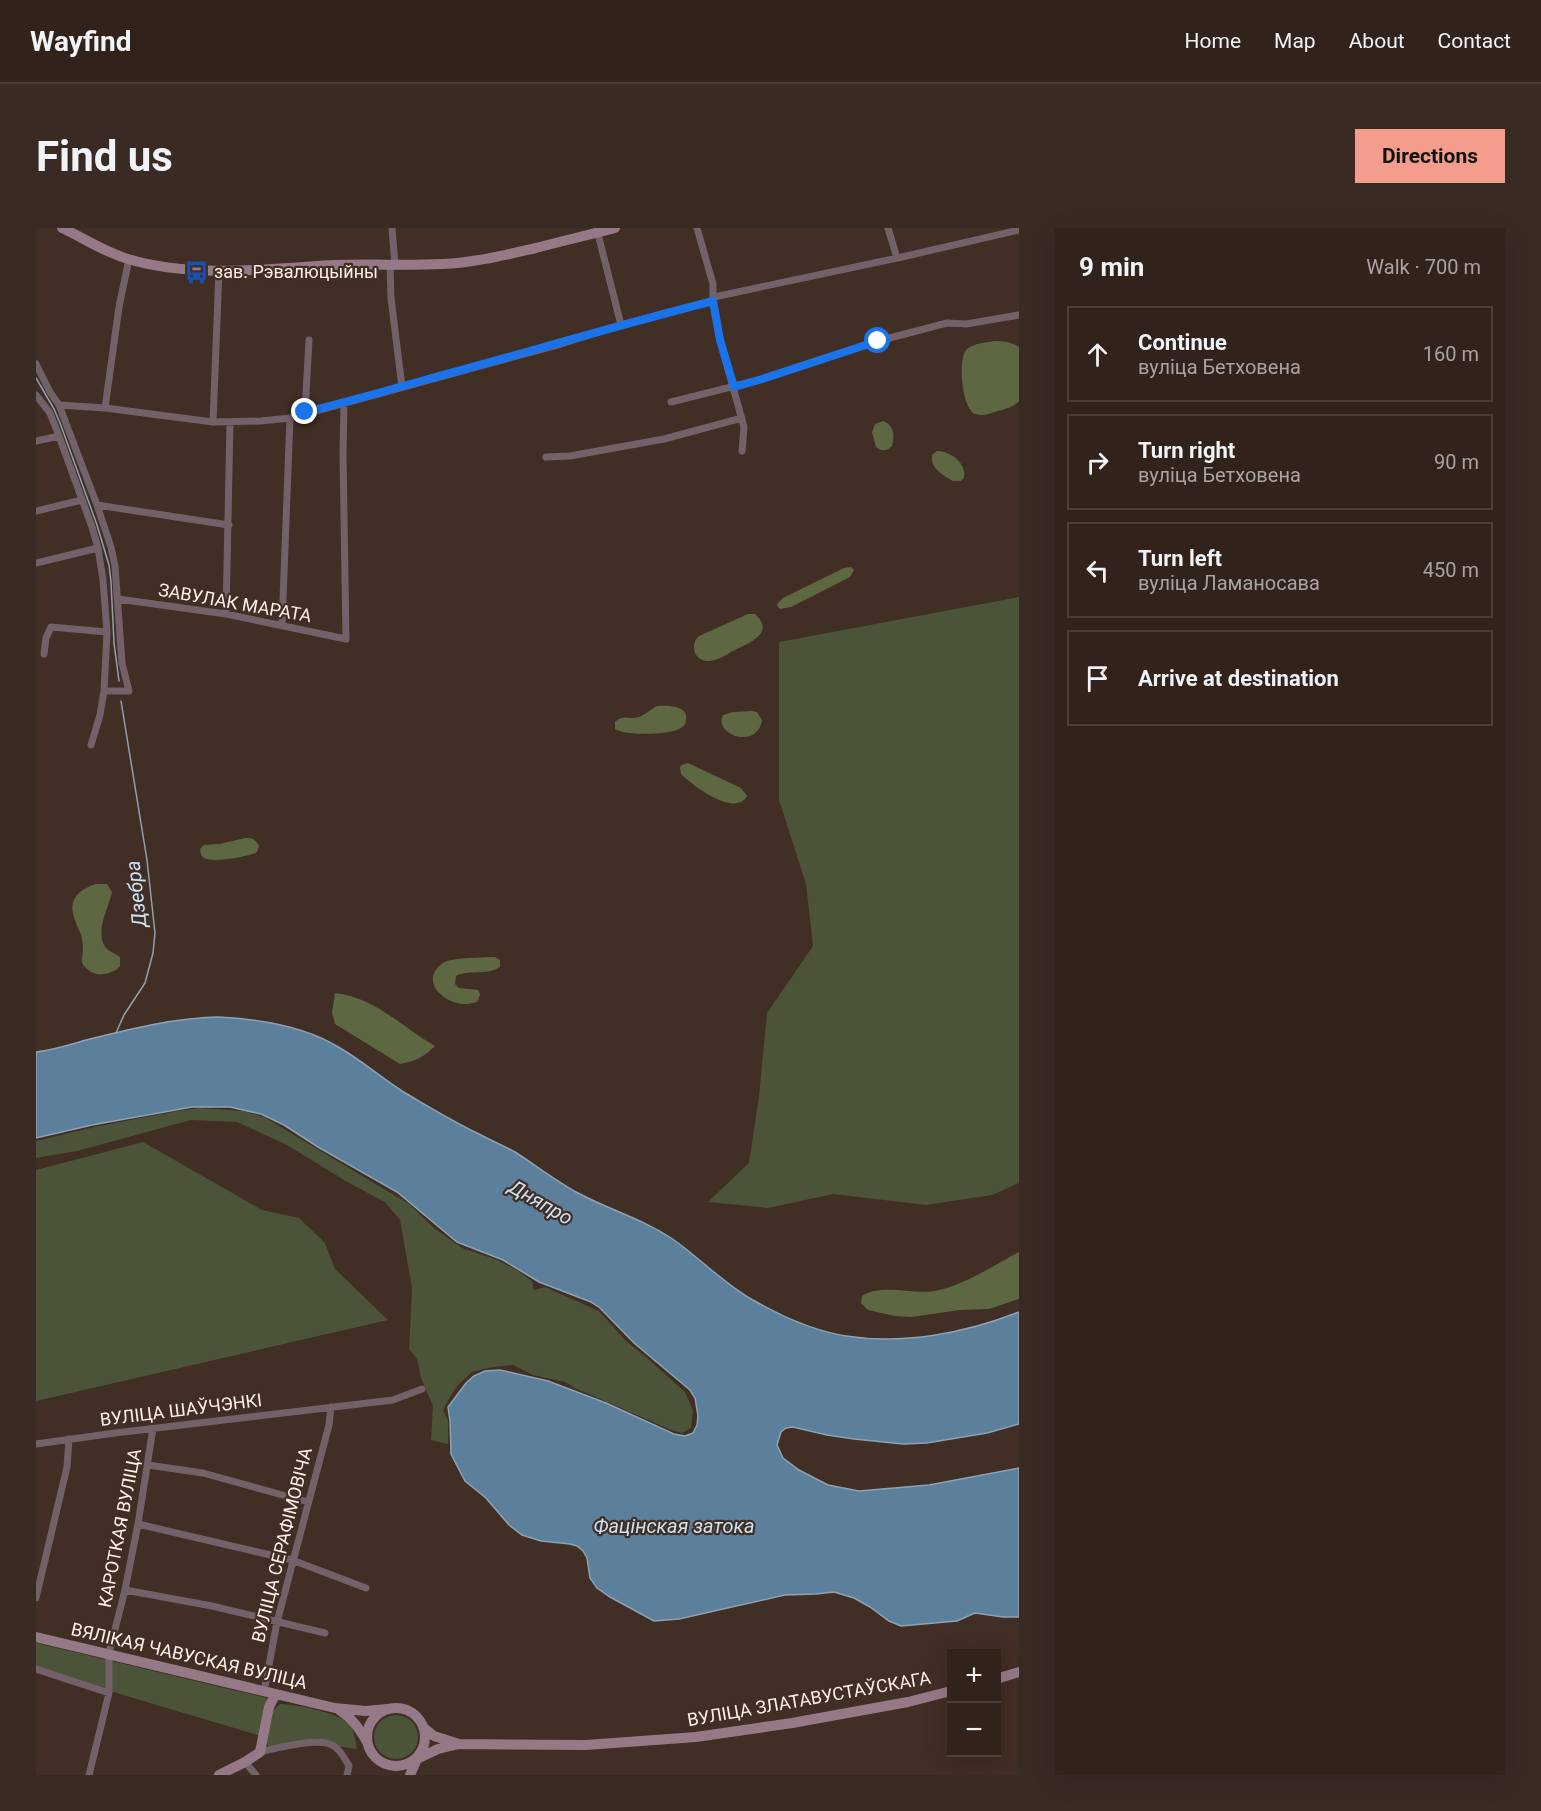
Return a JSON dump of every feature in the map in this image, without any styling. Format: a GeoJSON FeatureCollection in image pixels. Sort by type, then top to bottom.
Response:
{"type":"FeatureCollection","features":[{"type":"Feature","properties":{"kind":"street"},"geometry":{"type":"LineString","coordinates":[[62,228],[103,249],[129,259],[160,265],[219,270],[349,264],[469,262],[507,255],[597,230],[615,228]]}},
{"type":"Feature","properties":{"kind":"street"},"geometry":{"type":"LineString","coordinates":[[392,228],[391,297],[402,387]]}},
{"type":"Feature","properties":{"kind":"street"},"geometry":{"type":"LineString","coordinates":[[697,228],[713,284],[720,340],[744,427],[742,451]]}},
{"type":"Feature","properties":{"kind":"street"},"geometry":{"type":"LineString","coordinates":[[888,228],[897,258]]}},
{"type":"Feature","properties":{"kind":"street"},"geometry":{"type":"LineString","coordinates":[[597,230],[621,325]]}},
{"type":"Feature","properties":{"kind":"street"},"geometry":{"type":"LineString","coordinates":[[59,405],[105,408],[230,423],[290,417],[561,344],[714,299],[1019,230]]}},
{"type":"Feature","properties":{"kind":"street"},"geometry":{"type":"LineString","coordinates":[[105,408],[119,307],[129,259]]}},
{"type":"Feature","properties":{"kind":"street"},"geometry":{"type":"LineString","coordinates":[[213,422],[219,270]]}},
{"type":"Feature","properties":{"kind":"street"},"geometry":{"type":"LineString","coordinates":[[671,402],[759,380],[887,338],[947,323],[966,324],[1019,315]]}},
{"type":"Feature","properties":{"kind":"street"},"geometry":{"type":"LineString","coordinates":[[305,412],[309,340]]}},
{"type":"Feature","properties":{"kind":"street"},"geometry":{"type":"LineString","coordinates":[[36,364],[59,405],[97,505],[116,566],[122,663],[129,691],[104,691]]}},
{"type":"Feature","properties":{"kind":"street"},"geometry":{"type":"LineString","coordinates":[[36,397],[50,413],[98,548],[107,632],[104,691],[91,745]]}},
{"type":"Feature","properties":{"kind":"street","name":"ЗАВУЛАК МАРАТА"},"geometry":{"type":"LineString","coordinates":[[118,599],[226,614],[346,639],[344,404]]}},
{"type":"Feature","properties":{"kind":"street"},"geometry":{"type":"LineString","coordinates":[[282,626],[290,417]]}},
{"type":"Feature","properties":{"kind":"street"},"geometry":{"type":"LineString","coordinates":[[546,457],[570,456],[664,440],[742,418]]}},
{"type":"Feature","properties":{"kind":"street"},"geometry":{"type":"LineString","coordinates":[[226,614],[230,423]]}},
{"type":"Feature","properties":{"kind":"street"},"geometry":{"type":"LineString","coordinates":[[36,441],[59,436]]}},
{"type":"Feature","properties":{"kind":"street"},"geometry":{"type":"LineString","coordinates":[[36,511],[82,500]]}},
{"type":"Feature","properties":{"kind":"street"},"geometry":{"type":"LineString","coordinates":[[97,505],[229,525]]}},
{"type":"Feature","properties":{"kind":"street"},"geometry":{"type":"LineString","coordinates":[[36,564],[98,548]]}},
{"type":"Feature","properties":{"kind":"street"},"geometry":{"type":"LineString","coordinates":[[44,654],[46,638],[51,627],[107,632]]}},
{"type":"Feature","properties":{"kind":"street","name":"ВУЛІЦА ШАЎЧЭНКІ"},"geometry":{"type":"LineString","coordinates":[[36,1444],[393,1400],[422,1389]]}},
{"type":"Feature","properties":{"kind":"street","name":"ВУЛІЦА СЕРАФІМОВІЧА"},"geometry":{"type":"LineString","coordinates":[[264,1692],[277,1622],[329,1425],[331,1407]]}},
{"type":"Feature","properties":{"kind":"street","name":"КАРОТКАЯ ВУЛІЦА"},"geometry":{"type":"LineString","coordinates":[[89,1775],[109,1693],[109,1653],[138,1524],[153,1428]]}},
{"type":"Feature","properties":{"kind":"street"},"geometry":{"type":"LineString","coordinates":[[36,1598],[67,1467],[69,1439]]}},
{"type":"Feature","properties":{"kind":"street"},"geometry":{"type":"LineString","coordinates":[[148,1464],[203,1473],[308,1502]]}},
{"type":"Feature","properties":{"kind":"street"},"geometry":{"type":"LineString","coordinates":[[138,1524],[292,1560],[366,1588]]}},
{"type":"Feature","properties":{"kind":"street"},"geometry":{"type":"LineString","coordinates":[[125,1590],[212,1606],[325,1633]]}},
{"type":"Feature","properties":{"kind":"street","name":"ВЯЛІКАЯ ЧАВУСКАЯ ВУЛІЦА"},"geometry":{"type":"LineString","coordinates":[[36,1637],[335,1708],[365,1711],[387,1709]]}},
{"type":"Feature","properties":{"kind":"street"},"geometry":{"type":"LineString","coordinates":[[36,1669],[109,1693]]}},
{"type":"Feature","properties":{"kind":"street"},"geometry":{"type":"LineString","coordinates":[[1001,1677],[1019,1672]]}},
{"type":"Feature","properties":{"kind":"street","name":"ВУЛІЦА ЗЛАТАВУСТАЎСКАГА"},"geometry":{"type":"LineString","coordinates":[[459,1744],[599,1744],[696,1737],[782,1725],[896,1704],[947,1692]]}},
{"type":"Feature","properties":{"kind":"street"},"geometry":{"type":"LineString","coordinates":[[260,1752],[269,1707],[276,1695]]}},
{"type":"Feature","properties":{"kind":"street","name":"ВЯЛІКАЯ ЧАВУСКАЯ ВУЛІЦА"},"geometry":{"type":"LineString","coordinates":[[335,1708],[350,1717],[367,1742]]}},
{"type":"Feature","properties":{"kind":"street"},"geometry":{"type":"LineString","coordinates":[[393,1775],[371,1751],[367,1742],[368,1731],[373,1720],[387,1709],[404,1709],[419,1720],[434,1737],[459,1744]]}},
{"type":"Feature","properties":{"kind":"street"},"geometry":{"type":"LineString","coordinates":[[410,1775],[424,1740],[423,1727]]}},
{"type":"Feature","properties":{"kind":"street"},"geometry":{"type":"LineString","coordinates":[[219,1775],[260,1752],[298,1744],[327,1743],[341,1752],[349,1766],[347,1775]]}},
{"type":"Feature","properties":{"kind":"street"},"geometry":{"type":"LineString","coordinates":[[384,1764],[402,1766],[438,1749],[459,1744]]}},
{"type":"Feature","properties":{"kind":"street"},"geometry":{"type":"LineString","coordinates":[[245,1762],[255,1775]]}},
{"type":"Feature","properties":{"kind":"green space"},"geometry":{"type":"Polygon","coordinates":[[[994,341],[1007,342],[1019,347],[1019,401],[1007,409],[978,415],[971,410],[964,394],[962,362],[967,349],[994,341]]]}},
{"type":"Feature","properties":{"kind":"green space"},"geometry":{"type":"Polygon","coordinates":[[[883,421],[891,428],[893,438],[892,446],[880,450],[876,447],[872,432],[875,424],[883,421]]]}},
{"type":"Feature","properties":{"kind":"green space"},"geometry":{"type":"Polygon","coordinates":[[[937,451],[948,453],[957,459],[964,473],[961,481],[953,481],[941,474],[935,467],[932,455],[937,451]]]}},
{"type":"Feature","properties":{"kind":"green space"},"geometry":{"type":"Polygon","coordinates":[[[851,567],[854,570],[850,577],[791,607],[780,609],[778,607],[777,604],[783,598],[844,568],[851,567]]]}},
{"type":"Feature","properties":{"kind":"green space"},"geometry":{"type":"Polygon","coordinates":[[[1019,597],[1019,1183],[992,1195],[926,1205],[833,1194],[768,1208],[708,1202],[749,1163],[759,1096],[767,1013],[813,946],[806,884],[779,800],[779,642],[1019,597]]]}},
{"type":"Feature","properties":{"kind":"green space"},"geometry":{"type":"Polygon","coordinates":[[[748,614],[755,614],[763,627],[762,632],[753,641],[716,660],[705,661],[696,655],[694,645],[699,636],[748,614]]]}},
{"type":"Feature","properties":{"kind":"green space"},"geometry":{"type":"Polygon","coordinates":[[[657,706],[671,706],[684,711],[685,725],[676,730],[658,733],[638,734],[615,729],[615,722],[618,720],[639,717],[657,706]]]}},
{"type":"Feature","properties":{"kind":"green space"},"geometry":{"type":"Polygon","coordinates":[[[757,712],[762,720],[752,735],[737,736],[724,728],[723,715],[757,712]]]}},
{"type":"Feature","properties":{"kind":"green space"},"geometry":{"type":"Polygon","coordinates":[[[688,763],[741,788],[747,796],[741,802],[733,803],[724,802],[704,792],[681,774],[680,767],[688,763]]]}},
{"type":"Feature","properties":{"kind":"green space"},"geometry":{"type":"Polygon","coordinates":[[[245,838],[257,842],[259,846],[257,852],[222,860],[208,859],[201,855],[200,849],[204,845],[245,838]]]}},
{"type":"Feature","properties":{"kind":"green space"},"geometry":{"type":"Polygon","coordinates":[[[96,884],[107,884],[112,892],[103,920],[101,936],[107,949],[120,957],[120,966],[106,974],[93,973],[82,963],[83,942],[72,907],[79,893],[96,884]]]}},
{"type":"Feature","properties":{"kind":"green space"},"geometry":{"type":"Polygon","coordinates":[[[495,957],[500,960],[500,967],[495,970],[456,976],[455,984],[459,988],[478,990],[480,994],[478,1001],[468,1004],[458,1003],[449,1000],[435,987],[433,979],[435,971],[447,961],[495,957]]]}},
{"type":"Feature","properties":{"kind":"green space"},"geometry":{"type":"Polygon","coordinates":[[[335,993],[362,1000],[435,1046],[419,1058],[400,1064],[335,1024],[332,1013],[335,993]]]}},
{"type":"Feature","properties":{"kind":"green space"},"geometry":{"type":"Polygon","coordinates":[[[199,1108],[243,1111],[264,1117],[409,1204],[434,1228],[462,1248],[495,1259],[517,1270],[532,1281],[534,1290],[545,1287],[599,1311],[627,1342],[685,1392],[693,1410],[691,1428],[682,1433],[671,1430],[565,1382],[533,1375],[513,1365],[472,1372],[456,1387],[443,1410],[448,1421],[448,1444],[431,1440],[433,1406],[421,1378],[417,1359],[409,1349],[412,1288],[400,1220],[385,1202],[287,1145],[237,1122],[191,1120],[77,1151],[36,1158],[36,1141],[99,1126],[199,1108]]]}},
{"type":"Feature","properties":{"kind":"green space"},"geometry":{"type":"Polygon","coordinates":[[[143,1142],[262,1210],[299,1218],[325,1243],[335,1269],[388,1320],[36,1401],[36,1170],[143,1142]]]}},
{"type":"Feature","properties":{"kind":"green space"},"geometry":{"type":"Polygon","coordinates":[[[1019,1252],[1019,1299],[989,1309],[960,1310],[911,1317],[868,1310],[861,1303],[862,1296],[879,1290],[926,1292],[946,1288],[967,1280],[1019,1252]]]}},
{"type":"Feature","properties":{"kind":"green space"},"geometry":{"type":"Polygon","coordinates":[[[36,1643],[267,1698],[261,1736],[36,1669],[36,1643]]]}},
{"type":"Feature","properties":{"kind":"green space"},"geometry":{"type":"Polygon","coordinates":[[[280,1704],[317,1710],[345,1721],[353,1731],[357,1749],[312,1745],[268,1746],[266,1740],[273,1710],[280,1704]]]}},
{"type":"Feature","properties":{"kind":"green space"},"geometry":{"type":"Polygon","coordinates":[[[396,1715],[405,1716],[412,1721],[417,1728],[417,1746],[412,1753],[405,1758],[396,1759],[387,1758],[380,1753],[375,1746],[374,1737],[375,1728],[380,1721],[387,1716],[396,1715]]]}},
{"type":"Feature","properties":{"kind":"water"},"geometry":{"type":"Polygon","coordinates":[[[218,1017],[281,1025],[326,1040],[349,1053],[407,1094],[515,1152],[591,1200],[663,1233],[684,1247],[732,1287],[786,1317],[810,1327],[846,1336],[912,1338],[978,1326],[1019,1312],[1019,1424],[987,1433],[927,1443],[903,1444],[827,1435],[793,1427],[781,1432],[777,1445],[783,1458],[799,1470],[828,1485],[859,1491],[929,1485],[1019,1468],[1019,1617],[975,1613],[957,1621],[901,1626],[889,1621],[854,1598],[834,1592],[785,1595],[679,1619],[654,1621],[597,1588],[590,1578],[587,1558],[577,1546],[541,1541],[522,1535],[509,1525],[486,1498],[465,1481],[451,1454],[448,1407],[474,1376],[485,1371],[500,1370],[548,1381],[606,1403],[674,1434],[685,1436],[693,1433],[697,1425],[695,1398],[690,1390],[634,1343],[599,1307],[539,1282],[503,1260],[457,1242],[397,1192],[284,1125],[261,1114],[230,1107],[192,1107],[92,1125],[36,1138],[36,1052],[152,1025],[185,1019],[218,1017]]]}},
{"type":"Feature","properties":{"kind":"waterway","name":"Дзебра"},"geometry":{"type":"LineString","coordinates":[[36,378],[60,423],[109,565],[119,681]]}},
{"type":"Feature","properties":{"kind":"waterway","name":"Дзебра"},"geometry":{"type":"LineString","coordinates":[[116,1033],[124,1015],[145,983],[153,953],[155,933],[147,860],[121,701]]}},
{"type":"Feature","properties":{"kind":"place","name":"зав. Рэвалюцыйны"},"geometry":{"type":"Point","coordinates":[196,272]}},
{"type":"Feature","properties":{"kind":"route"},"geometry":{"type":"LineString","coordinates":[[305,412],[344,404],[713,301],[720,340],[734,387],[878,341]]}},
{"type":"Feature","properties":{"kind":"water label","name":"Дняпро"},"geometry":{"type":"Point","coordinates":[541,1202]}},
{"type":"Feature","properties":{"kind":"water label","name":"Фацінская затока"},"geometry":{"type":"Point","coordinates":[674,1526]}}]}
